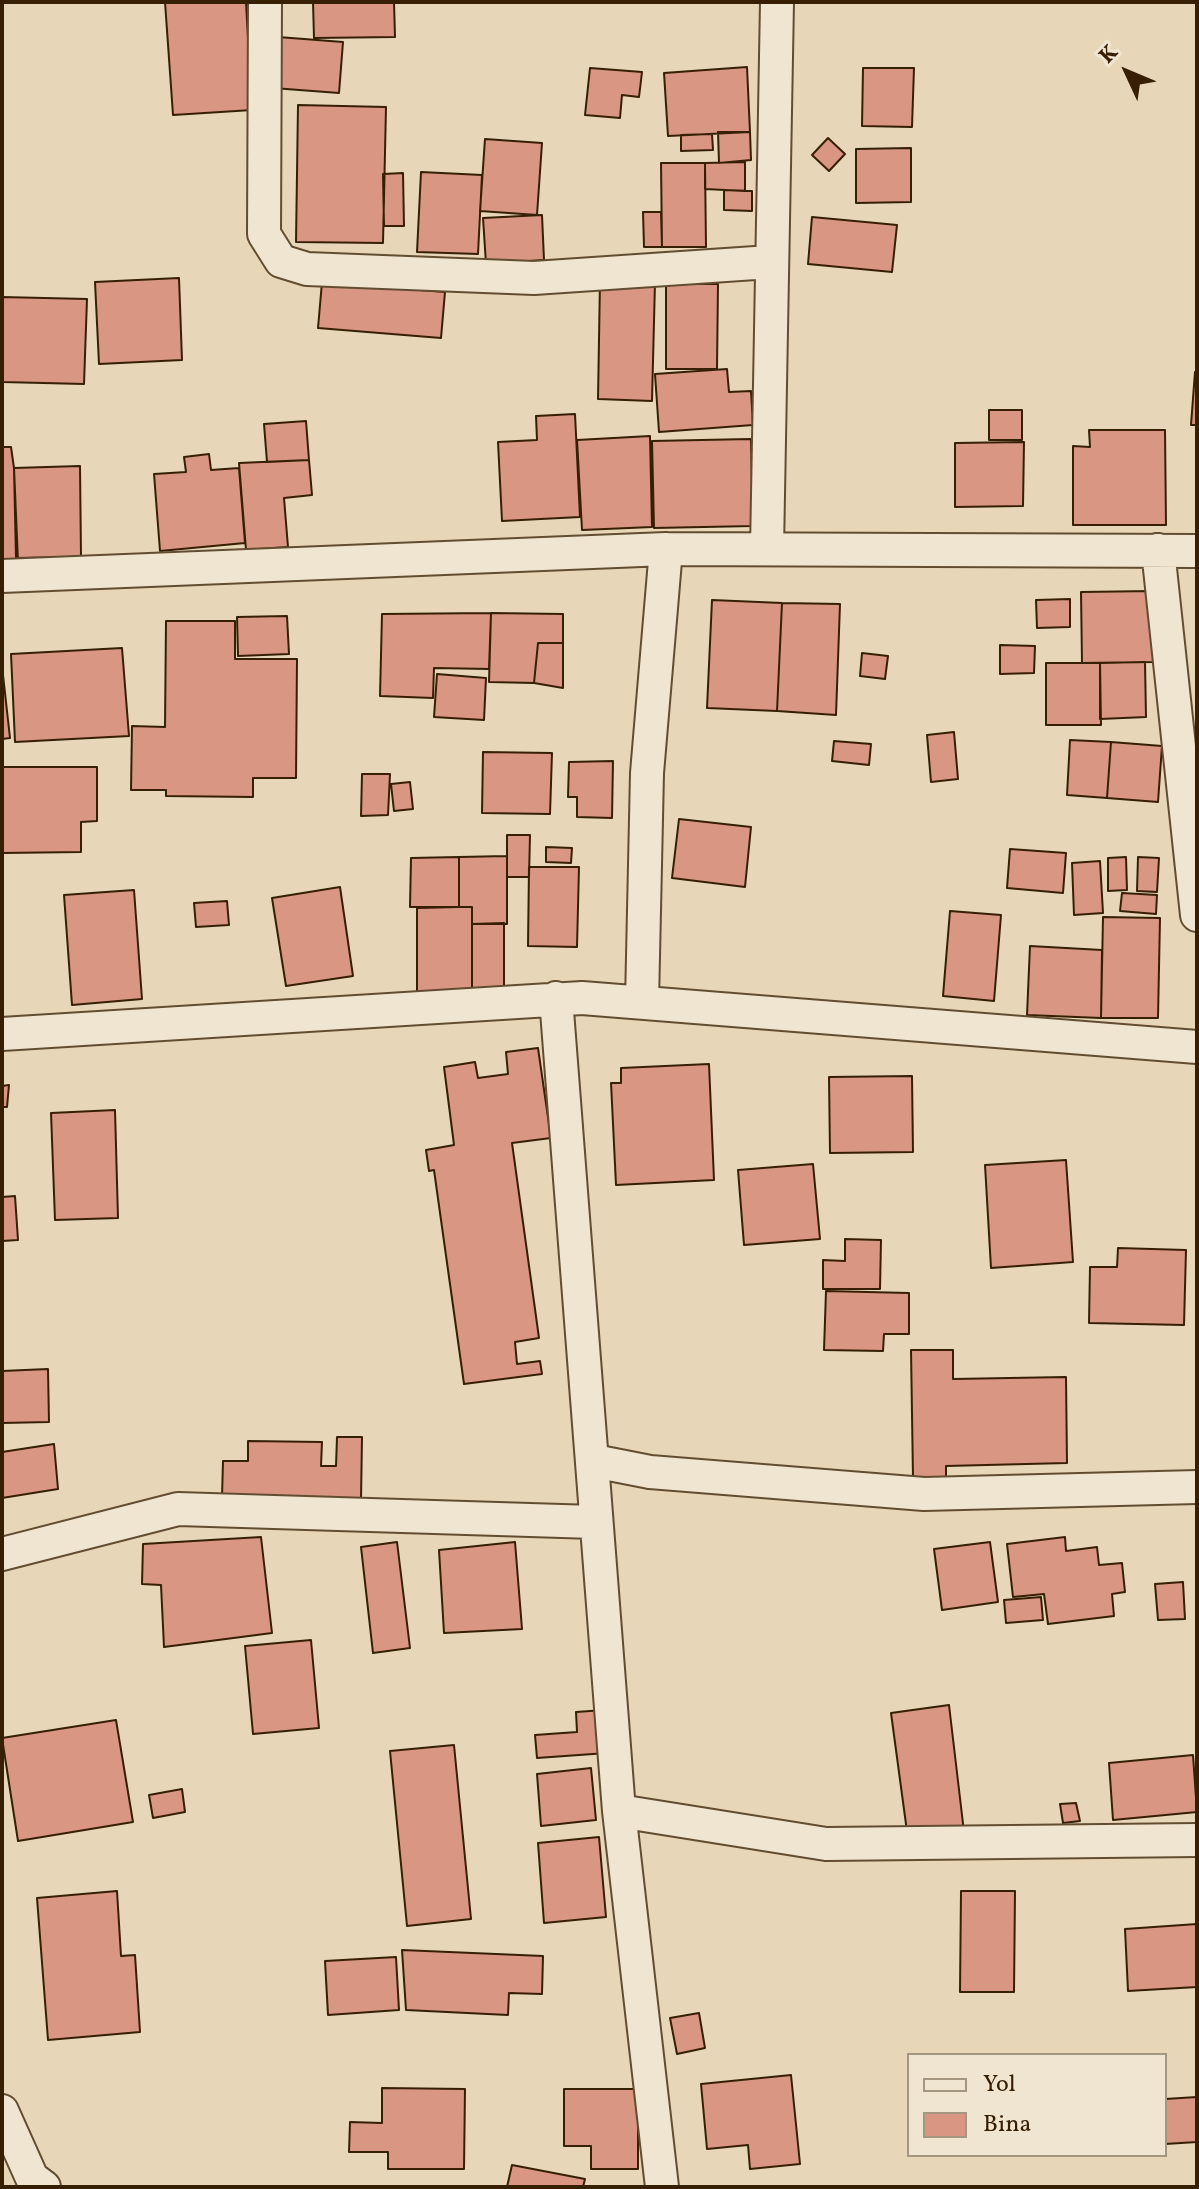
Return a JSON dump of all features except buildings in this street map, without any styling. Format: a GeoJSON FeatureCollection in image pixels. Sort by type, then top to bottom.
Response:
{"type":"FeatureCollection","features":[{"type":"Feature","properties":{"kind":"street"},"geometry":{"type":"LineString","coordinates":[[265,2],[264,234],[281,261],[307,269],[534,278],[770,262]]}},
{"type":"Feature","properties":{"kind":"street"},"geometry":{"type":"LineString","coordinates":[[767,549],[777,2]]}},
{"type":"Feature","properties":{"kind":"street"},"geometry":{"type":"LineString","coordinates":[[642,1002],[647,773],[666,549]]}},
{"type":"Feature","properties":{"kind":"street"},"geometry":{"type":"LineString","coordinates":[[2,576],[666,549],[1197,551]]}},
{"type":"Feature","properties":{"kind":"street"},"geometry":{"type":"LineString","coordinates":[[1158,550],[1197,915]]}},
{"type":"Feature","properties":{"kind":"street"},"geometry":{"type":"LineString","coordinates":[[556,998],[594,1461],[594,1522],[619,1811],[662,2187]]}},
{"type":"Feature","properties":{"kind":"street"},"geometry":{"type":"LineString","coordinates":[[2,1034],[556,998],[642,1002],[1197,1047]]}},
{"type":"Feature","properties":{"kind":"street"},"geometry":{"type":"LineString","coordinates":[[594,1461],[650,1472],[924,1494],[1197,1487]]}},
{"type":"Feature","properties":{"kind":"street"},"geometry":{"type":"LineString","coordinates":[[2,1554],[178,1509],[594,1522]]}},
{"type":"Feature","properties":{"kind":"street"},"geometry":{"type":"LineString","coordinates":[[619,1811],[826,1844],[1197,1840]]}},
{"type":"Feature","properties":{"kind":"street"},"geometry":{"type":"LineString","coordinates":[[2,2111],[27,2183]]}}]}
